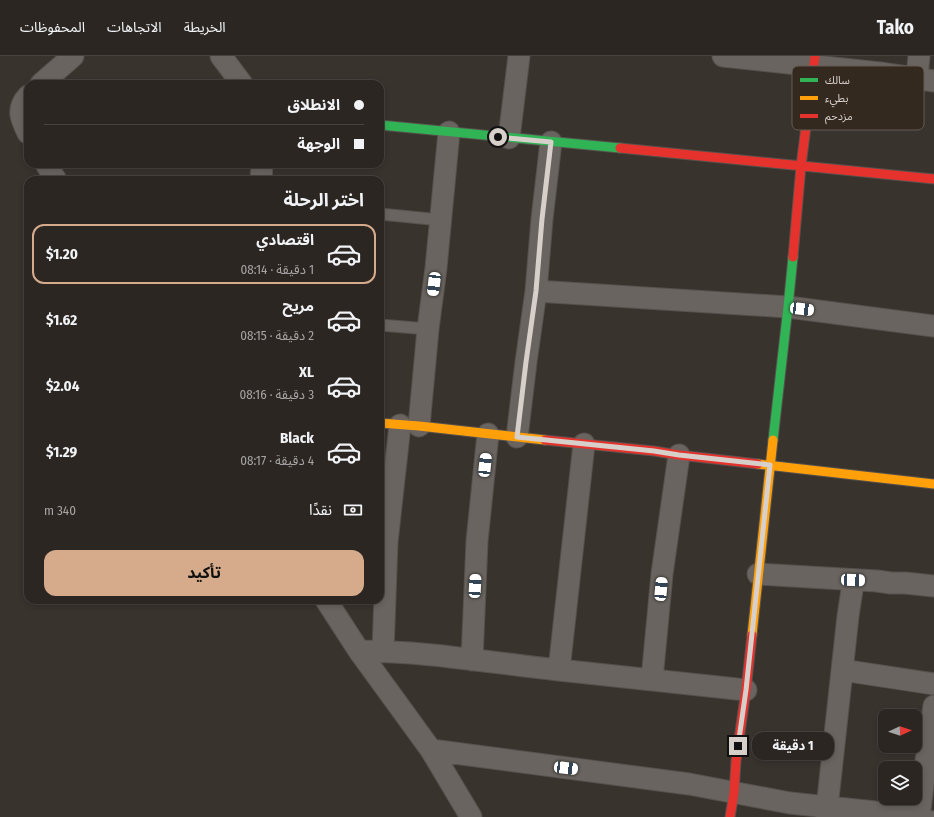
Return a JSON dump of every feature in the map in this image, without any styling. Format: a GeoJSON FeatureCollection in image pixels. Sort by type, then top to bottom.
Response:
{"type":"FeatureCollection","features":[{"type":"Feature","properties":{"kind":"street"},"geometry":{"type":"LineString","coordinates":[[46,80],[73,56]]}},
{"type":"Feature","properties":{"kind":"street"},"geometry":{"type":"LineString","coordinates":[[221,56],[239,80]]}},
{"type":"Feature","properties":{"kind":"street"},"geometry":{"type":"LineString","coordinates":[[510,138],[519,56]]}},
{"type":"Feature","properties":{"kind":"street"},"geometry":{"type":"LineString","coordinates":[[723,56],[814,61],[842,66]]}},
{"type":"Feature","properties":{"kind":"street"},"geometry":{"type":"LineString","coordinates":[[919,56],[922,66]]}},
{"type":"Feature","properties":{"kind":"street"},"geometry":{"type":"LineString","coordinates":[[24,102],[21,106],[20,114],[24,124]]}},
{"type":"Feature","properties":{"kind":"street"},"geometry":{"type":"LineString","coordinates":[[384,125],[934,179]]}},
{"type":"Feature","properties":{"kind":"street"},"geometry":{"type":"LineString","coordinates":[[730,817],[746,690],[788,307],[800,166],[805,130]]}},
{"type":"Feature","properties":{"kind":"street"},"geometry":{"type":"LineString","coordinates":[[383,651],[387,542],[400,424],[428,330],[441,220],[449,132]]}},
{"type":"Feature","properties":{"kind":"street"},"geometry":{"type":"LineString","coordinates":[[517,437],[536,291],[542,219],[551,142]]}},
{"type":"Feature","properties":{"kind":"street"},"geometry":{"type":"LineString","coordinates":[[536,291],[788,307],[934,326]]}},
{"type":"Feature","properties":{"kind":"street"},"geometry":{"type":"LineString","coordinates":[[400,424],[654,451],[934,484]]}},
{"type":"Feature","properties":{"kind":"street"},"geometry":{"type":"LineString","coordinates":[[472,660],[477,542],[488,434]]}},
{"type":"Feature","properties":{"kind":"street"},"geometry":{"type":"LineString","coordinates":[[559,670],[584,444]]}},
{"type":"Feature","properties":{"kind":"street"},"geometry":{"type":"LineString","coordinates":[[652,680],[662,574],[679,455]]}},
{"type":"Feature","properties":{"kind":"street"},"geometry":{"type":"LineString","coordinates":[[758,574],[934,586]]}},
{"type":"Feature","properties":{"kind":"street"},"geometry":{"type":"LineString","coordinates":[[827,812],[853,580]]}},
{"type":"Feature","properties":{"kind":"street"},"geometry":{"type":"LineString","coordinates":[[329,604],[359,651],[431,750],[471,817]]}},
{"type":"Feature","properties":{"kind":"street"},"geometry":{"type":"LineString","coordinates":[[359,651],[383,651],[746,690]]}},
{"type":"Feature","properties":{"kind":"street"},"geometry":{"type":"LineString","coordinates":[[842,670],[934,684]]}},
{"type":"Feature","properties":{"kind":"street"},"geometry":{"type":"LineString","coordinates":[[431,750],[689,784],[790,803],[827,812],[924,816],[928,747],[934,706]]}},
{"type":"Feature","properties":{"kind":"lane"},"geometry":{"type":"LineString","coordinates":[[384,214],[441,220]]}},
{"type":"Feature","properties":{"kind":"lane"},"geometry":{"type":"LineString","coordinates":[[384,325],[428,330]]}},
{"type":"Feature","properties":{"kind":"traffic: fast"},"geometry":{"type":"LineString","coordinates":[[384,125],[620,148]]}},
{"type":"Feature","properties":{"kind":"traffic: fast"},"geometry":{"type":"LineString","coordinates":[[773,440],[793,257]]}},
{"type":"Feature","properties":{"kind":"traffic: slow"},"geometry":{"type":"LineString","coordinates":[[384,423],[545,440]]}},
{"type":"Feature","properties":{"kind":"traffic: slow"},"geometry":{"type":"LineString","coordinates":[[752,635],[773,440]]}},
{"type":"Feature","properties":{"kind":"traffic: slow"},"geometry":{"type":"LineString","coordinates":[[758,464],[934,484]]}},
{"type":"Feature","properties":{"kind":"traffic: jam"},"geometry":{"type":"LineString","coordinates":[[814,66],[815,56]]}},
{"type":"Feature","properties":{"kind":"traffic: jam"},"geometry":{"type":"LineString","coordinates":[[793,257],[806,130]]}},
{"type":"Feature","properties":{"kind":"traffic: jam"},"geometry":{"type":"LineString","coordinates":[[620,148],[934,179]]}},
{"type":"Feature","properties":{"kind":"traffic: jam"},"geometry":{"type":"LineString","coordinates":[[545,440],[654,451],[758,464]]}},
{"type":"Feature","properties":{"kind":"traffic: jam"},"geometry":{"type":"LineString","coordinates":[[730,817],[752,635]]}},
{"type":"Feature","properties":{"kind":"route"},"geometry":{"type":"LineString","coordinates":[[498,137],[551,142],[542,219],[536,291],[517,437],[770,465],[746,690],[738,746]]}}]}
